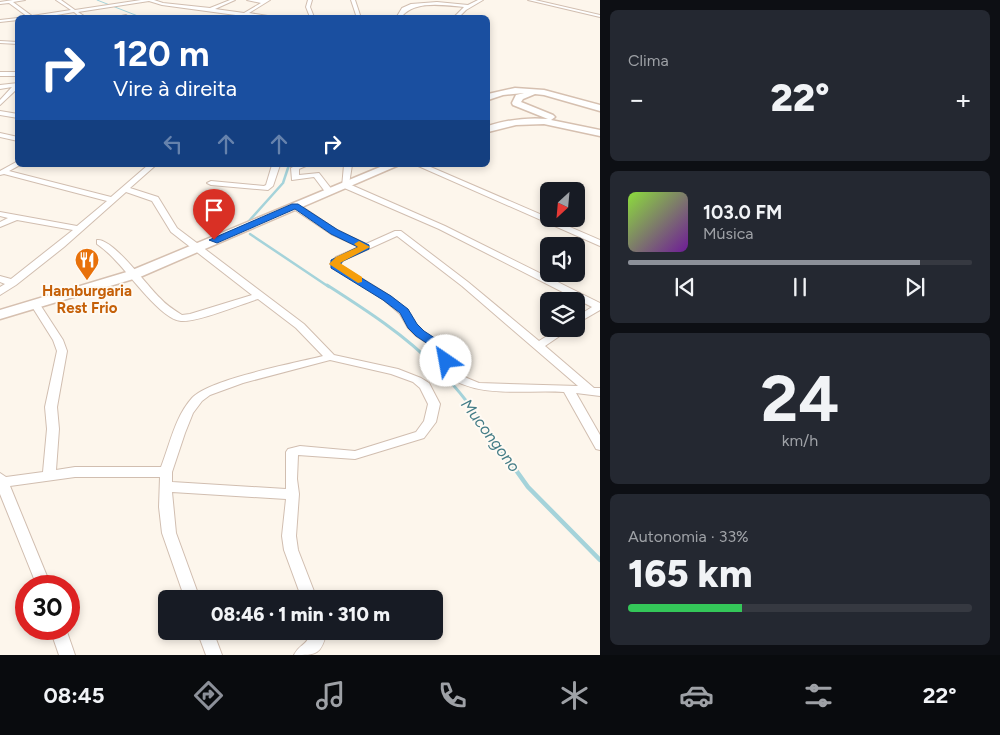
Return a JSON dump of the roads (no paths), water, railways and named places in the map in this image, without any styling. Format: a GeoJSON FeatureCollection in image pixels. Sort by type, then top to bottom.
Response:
{"type":"FeatureCollection","features":[{"type":"Feature","properties":{"kind":"street"},"geometry":{"type":"LineString","coordinates":[[0,4],[23,0]]}},
{"type":"Feature","properties":{"kind":"street"},"geometry":{"type":"LineString","coordinates":[[58,0],[81,15]]}},
{"type":"Feature","properties":{"kind":"street"},"geometry":{"type":"LineString","coordinates":[[46,15],[149,0],[157,3],[252,15]]}},
{"type":"Feature","properties":{"kind":"street"},"geometry":{"type":"LineString","coordinates":[[209,10],[233,0]]}},
{"type":"Feature","properties":{"kind":"street"},"geometry":{"type":"LineString","coordinates":[[249,0],[267,1]]}},
{"type":"Feature","properties":{"kind":"street"},"geometry":{"type":"LineString","coordinates":[[310,0],[308,7],[313,15]]}},
{"type":"Feature","properties":{"kind":"street"},"geometry":{"type":"LineString","coordinates":[[352,0],[358,15]]}},
{"type":"Feature","properties":{"kind":"street"},"geometry":{"type":"LineString","coordinates":[[408,0],[470,7]]}},
{"type":"Feature","properties":{"kind":"street"},"geometry":{"type":"LineString","coordinates":[[458,15],[461,11],[481,0]]}},
{"type":"Feature","properties":{"kind":"street"},"geometry":{"type":"LineString","coordinates":[[530,0],[600,16]]}},
{"type":"Feature","properties":{"kind":"street"},"geometry":{"type":"LineString","coordinates":[[244,14],[267,1]]}},
{"type":"Feature","properties":{"kind":"street"},"geometry":{"type":"LineString","coordinates":[[10,2],[28,15]]}},
{"type":"Feature","properties":{"kind":"street"},"geometry":{"type":"LineString","coordinates":[[400,15],[407,7],[433,3]]}},
{"type":"Feature","properties":{"kind":"street"},"geometry":{"type":"LineString","coordinates":[[0,21],[15,19]]}},
{"type":"Feature","properties":{"kind":"street"},"geometry":{"type":"LineString","coordinates":[[0,48],[3,43]]}},
{"type":"Feature","properties":{"kind":"street"},"geometry":{"type":"LineString","coordinates":[[0,74],[15,74]]}},
{"type":"Feature","properties":{"kind":"street"},"geometry":{"type":"LineString","coordinates":[[0,86],[15,85]]}},
{"type":"Feature","properties":{"kind":"street"},"geometry":{"type":"LineString","coordinates":[[0,103],[15,87]]}},
{"type":"Feature","properties":{"kind":"street"},"geometry":{"type":"LineString","coordinates":[[490,97],[514,91],[550,94],[600,108]]}},
{"type":"Feature","properties":{"kind":"street"},"geometry":{"type":"LineString","coordinates":[[550,94],[524,95],[516,100],[516,103],[530,111],[600,133]]}},
{"type":"Feature","properties":{"kind":"street"},"geometry":{"type":"LineString","coordinates":[[0,113],[15,116]]}},
{"type":"Feature","properties":{"kind":"street"},"geometry":{"type":"LineString","coordinates":[[490,129],[521,121],[549,122],[580,127]]}},
{"type":"Feature","properties":{"kind":"street"},"geometry":{"type":"LineString","coordinates":[[0,135],[15,138]]}},
{"type":"Feature","properties":{"kind":"street"},"geometry":{"type":"LineString","coordinates":[[2,173],[15,165]]}},
{"type":"Feature","properties":{"kind":"street"},"geometry":{"type":"LineString","coordinates":[[0,292],[78,229],[150,167]]}},
{"type":"Feature","properties":{"kind":"street"},"geometry":{"type":"LineString","coordinates":[[212,183],[265,188],[268,186],[275,167]]}},
{"type":"Feature","properties":{"kind":"street"},"geometry":{"type":"LineString","coordinates":[[298,167],[295,168],[295,178],[316,175],[329,190]]}},
{"type":"Feature","properties":{"kind":"street"},"geometry":{"type":"LineString","coordinates":[[345,185],[348,167]]}},
{"type":"Feature","properties":{"kind":"street"},"geometry":{"type":"LineString","coordinates":[[1,314],[134,274],[262,221],[329,190],[389,167]]}},
{"type":"Feature","properties":{"kind":"street"},"geometry":{"type":"LineString","coordinates":[[425,167],[600,243]]}},
{"type":"Feature","properties":{"kind":"street"},"geometry":{"type":"LineString","coordinates":[[2,173],[112,200]]}},
{"type":"Feature","properties":{"kind":"street"},"geometry":{"type":"LineString","coordinates":[[345,185],[389,202],[466,238],[600,306]]}},
{"type":"Feature","properties":{"kind":"street"},"geometry":{"type":"LineString","coordinates":[[124,189],[155,199],[174,230],[258,296],[300,326],[330,357]]}},
{"type":"Feature","properties":{"kind":"street"},"geometry":{"type":"LineString","coordinates":[[295,206],[334,232],[366,247]]}},
{"type":"Feature","properties":{"kind":"street"},"geometry":{"type":"LineString","coordinates":[[0,214],[78,229]]}},
{"type":"Feature","properties":{"kind":"street"},"geometry":{"type":"LineString","coordinates":[[0,225],[16,217]]}},
{"type":"Feature","properties":{"kind":"street"},"geometry":{"type":"LineString","coordinates":[[398,233],[465,284],[595,391],[568,388],[485,387],[468,384],[454,376],[446,366],[446,351],[416,330],[404,312],[387,298],[335,266],[335,262],[398,233]]}},
{"type":"Feature","properties":{"kind":"street"},"geometry":{"type":"LineString","coordinates":[[100,242],[121,259],[142,287],[180,318],[191,317],[258,296]]}},
{"type":"Feature","properties":{"kind":"street"},"geometry":{"type":"LineString","coordinates":[[0,279],[13,282]]}},
{"type":"Feature","properties":{"kind":"street"},"geometry":{"type":"LineString","coordinates":[[36,305],[58,340],[62,351],[51,407],[53,430],[49,476]]}},
{"type":"Feature","properties":{"kind":"street"},"geometry":{"type":"LineString","coordinates":[[585,315],[600,306]]}},
{"type":"Feature","properties":{"kind":"street"},"geometry":{"type":"LineString","coordinates":[[538,346],[552,337]]}},
{"type":"Feature","properties":{"kind":"street"},"geometry":{"type":"LineString","coordinates":[[190,590],[169,533],[166,472],[191,407],[199,396],[227,385],[330,357],[394,371],[417,380],[425,386],[434,404],[430,422],[420,435],[355,455],[300,450],[292,452],[291,480],[293,494],[289,536],[291,550],[307,590]]}},
{"type":"Feature","properties":{"kind":"street"},"geometry":{"type":"LineString","coordinates":[[568,388],[600,446]]}},
{"type":"Feature","properties":{"kind":"street"},"geometry":{"type":"LineString","coordinates":[[40,575],[1,480],[75,472],[166,472]]}},
{"type":"Feature","properties":{"kind":"street"},"geometry":{"type":"LineString","coordinates":[[166,487],[293,494]]}},
{"type":"Feature","properties":{"kind":"street"},"geometry":{"type":"LineString","coordinates":[[62,640],[67,655]]}},
{"type":"Feature","properties":{"kind":"street"},"geometry":{"type":"LineString","coordinates":[[208,640],[214,655]]}},
{"type":"Feature","properties":{"kind":"street"},"geometry":{"type":"LineString","coordinates":[[302,655],[316,644],[317,640]]}},
{"type":"Feature","properties":{"kind":"waterway","name":"Mucongono"},"geometry":{"type":"LineString","coordinates":[[97,0],[135,15]]}},
{"type":"Feature","properties":{"kind":"waterway","name":"Mucongono"},"geometry":{"type":"LineString","coordinates":[[248,222],[283,183],[288,167]]}},
{"type":"Feature","properties":{"kind":"waterway","name":"Mucongono"},"geometry":{"type":"LineString","coordinates":[[250,234],[329,287]]}},
{"type":"Feature","properties":{"kind":"waterway","name":"Mucongono"},"geometry":{"type":"LineString","coordinates":[[327,285],[385,324],[425,356],[462,396],[499,446]]}},
{"type":"Feature","properties":{"kind":"waterway","name":"Mucongono"},"geometry":{"type":"LineString","coordinates":[[498,445],[528,487],[600,560]]}},
{"type":"Feature","properties":{"kind":"place","name":"Hamburgaria Rest Frio"},"geometry":{"type":"Point","coordinates":[87,281]}}]}
